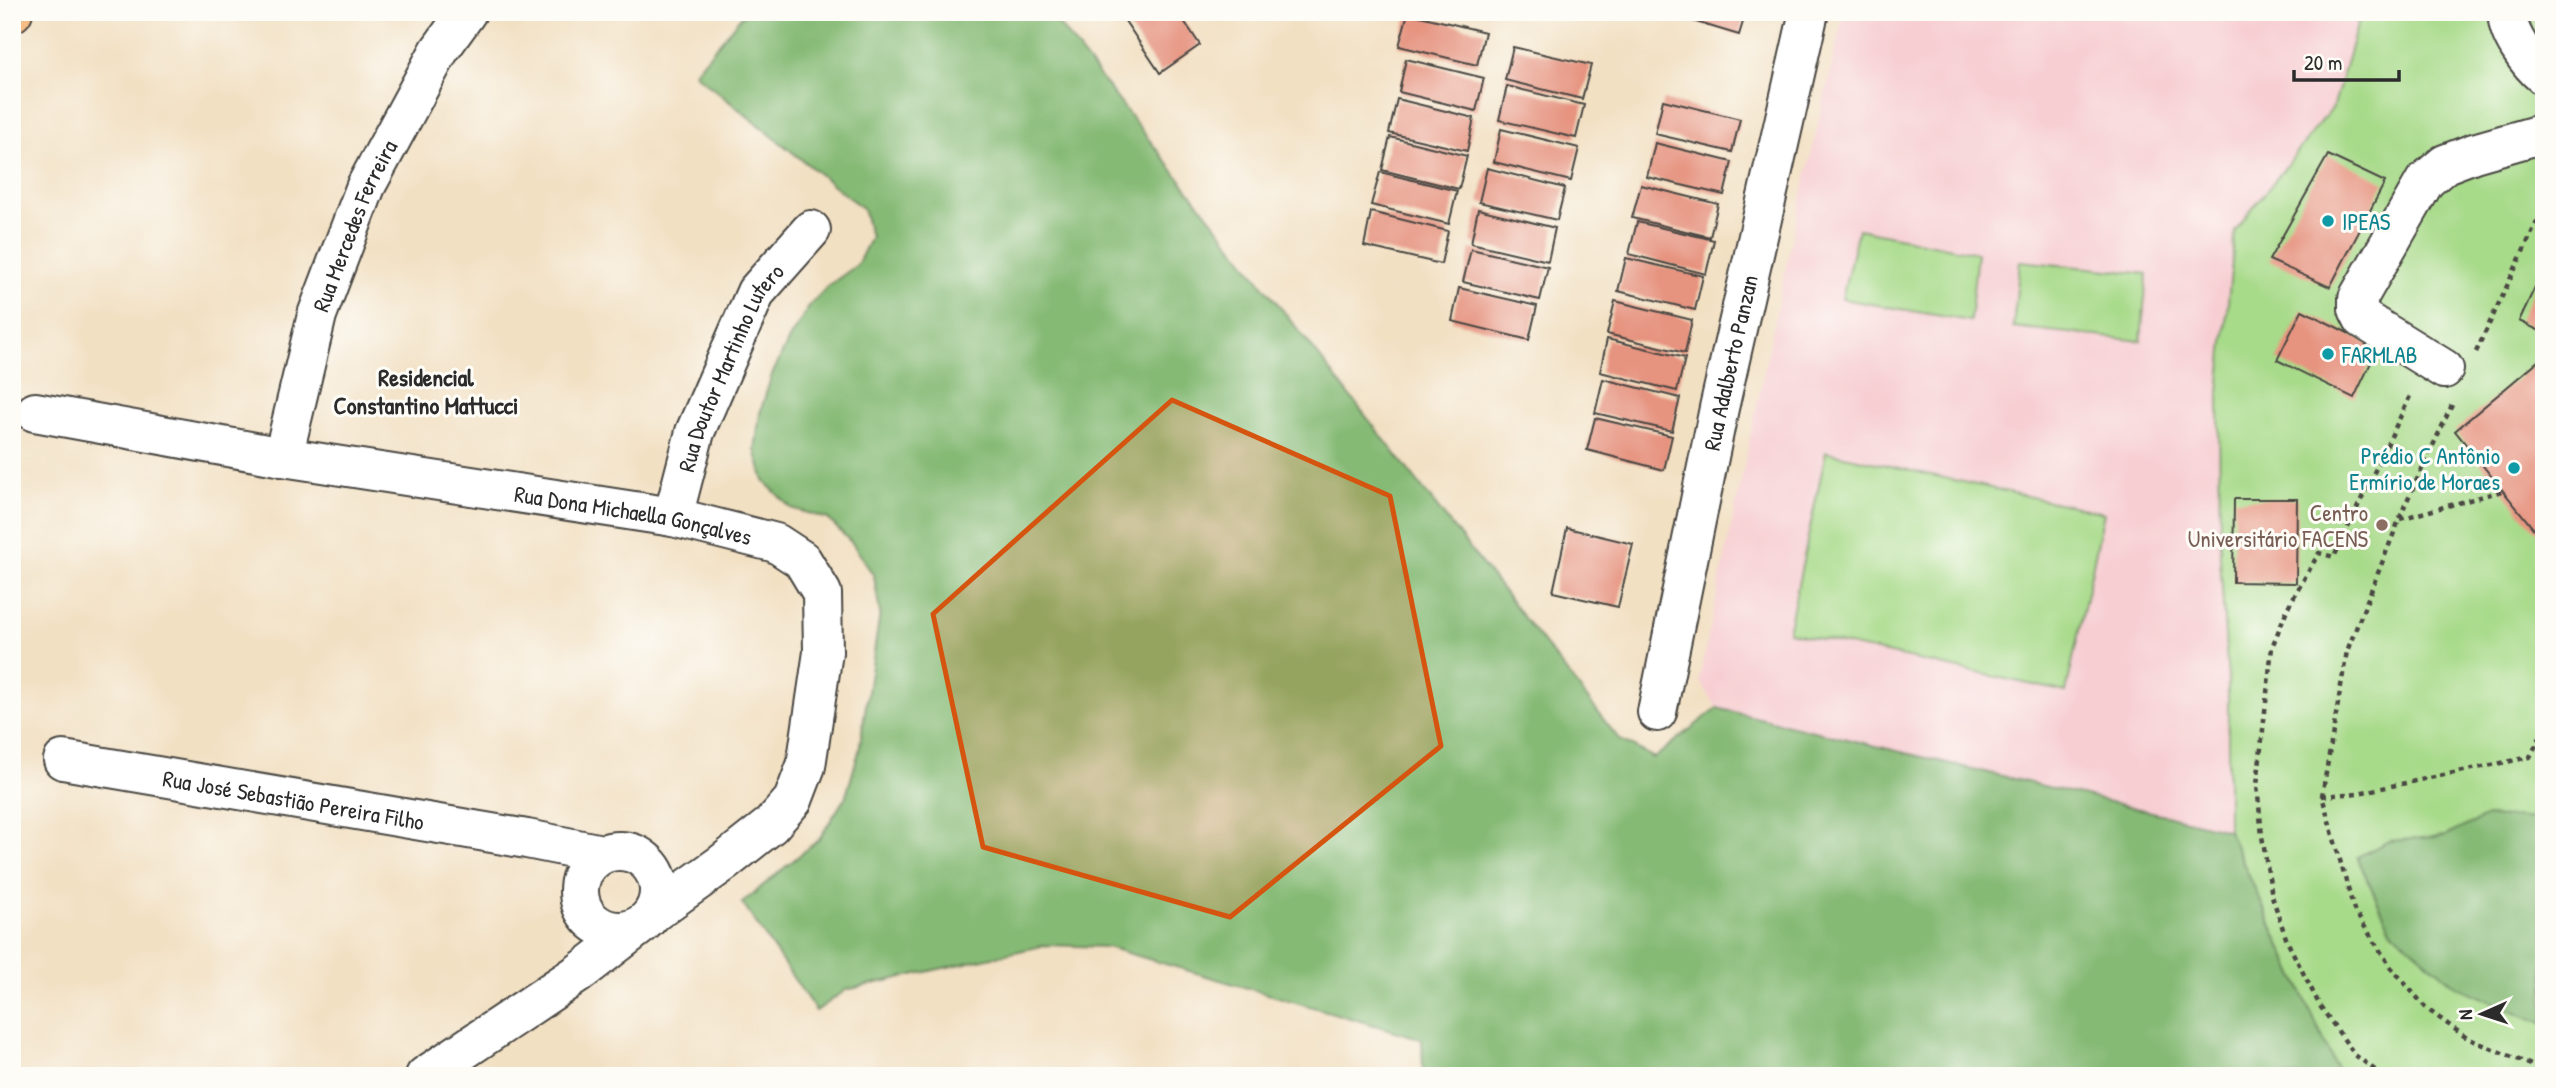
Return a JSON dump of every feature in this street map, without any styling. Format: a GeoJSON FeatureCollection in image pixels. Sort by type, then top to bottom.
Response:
{"type":"FeatureCollection","features":[{"type":"Feature","properties":{"kind":"street","name":"Rua Mercedes Ferreira"},"geometry":{"type":"LineString","coordinates":[[283,457],[317,314],[366,186],[439,51],[467,12]]}},
{"type":"Feature","properties":{"kind":"street","name":"Rua Adalberto Panzan"},"geometry":{"type":"LineString","coordinates":[[1657,712],[1719,408],[1809,12]]}},
{"type":"Feature","properties":{"kind":"street"},"geometry":{"type":"LineString","coordinates":[[2508,12],[2507,23],[2532,66],[2544,76]]}},
{"type":"Feature","properties":{"kind":"street"},"geometry":{"type":"LineString","coordinates":[[2451,369],[2363,319],[2358,309],[2358,298],[2425,181],[2445,164],[2544,133]]}},
{"type":"Feature","properties":{"kind":"street","name":"Rua Doutor Martinho Lutero"},"geometry":{"type":"LineString","coordinates":[[673,517],[695,432],[756,292],[811,230]]}},
{"type":"Feature","properties":{"kind":"street","name":"Rua Dona Michaella Gonçalves"},"geometry":{"type":"LineString","coordinates":[[20,409],[283,457],[673,517],[776,542],[803,560],[822,593],[822,652],[806,766],[793,800],[771,825],[579,973],[425,1076]]}},
{"type":"Feature","properties":{"kind":"street","name":"Rua José Sebastião Pereira Filho"},"geometry":{"type":"LineString","coordinates":[[63,760],[620,854],[723,863]]}},
{"type":"Feature","properties":{"kind":"street","name":"Rua José Sebastião Pereira Filho"},"geometry":{"type":"LineString","coordinates":[[527,839],[555,860],[580,894]]}},
{"type":"Feature","properties":{"kind":"street"},"geometry":{"type":"LineString","coordinates":[[579,973],[585,941],[580,894],[584,872],[591,861],[620,854],[649,863],[656,874],[659,888],[658,901],[647,919],[618,932],[596,923],[580,894]]}},
{"type":"Feature","properties":{"kind":"path"},"geometry":{"type":"LineString","coordinates":[[2383,1076],[2355,1055],[2320,1006],[2287,941],[2273,896],[2262,836],[2257,785],[2272,647],[2288,607],[2319,553],[2334,557],[2451,369],[2544,207]]}},
{"type":"Feature","properties":{"kind":"path"},"geometry":{"type":"LineString","coordinates":[[2451,369],[2400,519],[2347,651],[2322,796],[2354,910],[2390,966],[2427,1009],[2467,1038],[2544,1068]]}},
{"type":"Feature","properties":{"kind":"path"},"geometry":{"type":"LineString","coordinates":[[2400,519],[2502,491]]}},
{"type":"Feature","properties":{"kind":"path"},"geometry":{"type":"LineString","coordinates":[[2322,796],[2358,793],[2530,757],[2544,729]]}},
{"type":"Feature","properties":{"kind":"highlighted area"},"geometry":{"type":"Polygon","coordinates":[[[1172,400],[1390,496],[1441,746],[1230,917],[983,847],[933,614],[1172,400]]]}},
{"type":"Feature","properties":{"kind":"shaded area"},"geometry":{"type":"Polygon","coordinates":[[[1844,12],[2361,12],[2334,105],[2235,231],[2219,392],[2220,557],[2228,682],[2228,830],[1717,708],[1699,680],[1791,242],[1844,12]]]}},
{"type":"Feature","properties":{"kind":"green space"},"geometry":{"type":"Polygon","coordinates":[[[745,12],[1049,12],[1619,739],[1654,758],[1717,708],[2228,830],[2340,1076],[1423,1076],[1422,1039],[1107,947],[1046,945],[846,990],[816,1011],[742,903],[819,839],[846,796],[859,751],[880,613],[874,576],[852,543],[828,519],[791,508],[764,481],[755,450],[760,413],[771,377],[789,339],[810,305],[828,286],[857,265],[871,237],[863,209],[694,73],[745,12]]]}},
{"type":"Feature","properties":{"kind":"green space","name":"Centro Universitário FACENS"},"geometry":{"type":"Polygon","coordinates":[[[2361,12],[2544,12],[2544,1076],[2340,1076],[2228,830],[2228,682],[2220,557],[2219,392],[2235,231],[2334,105],[2361,12]]]}},
{"type":"Feature","properties":{"kind":"green space"},"geometry":{"type":"Polygon","coordinates":[[[1858,229],[1977,253],[1970,321],[1842,299],[1858,229]]]}},
{"type":"Feature","properties":{"kind":"green space"},"geometry":{"type":"Polygon","coordinates":[[[2020,261],[2147,274],[2141,341],[2013,327],[2020,261]]]}},
{"type":"Feature","properties":{"kind":"green space"},"geometry":{"type":"Polygon","coordinates":[[[1826,452],[2104,513],[2066,692],[1788,632],[1826,452]]]}},
{"type":"Feature","properties":{"kind":"green space"},"geometry":{"type":"Polygon","coordinates":[[[2487,816],[2544,819],[2544,1024],[2457,987],[2391,930],[2357,857],[2389,841],[2445,836],[2487,816]]]}},
{"type":"Feature","properties":{"kind":"building"},"geometry":{"type":"Polygon","coordinates":[[[1119,12],[1178,12],[1200,45],[1160,73],[1119,12]]]}},
{"type":"Feature","properties":{"kind":"building"},"geometry":{"type":"Polygon","coordinates":[[[1663,12],[1746,12],[1739,35],[1663,12]]]}},
{"type":"Feature","properties":{"kind":"building"},"geometry":{"type":"Polygon","coordinates":[[[1408,13],[1485,32],[1477,65],[1399,46],[1408,13]]]}},
{"type":"Feature","properties":{"kind":"building"},"geometry":{"type":"Polygon","coordinates":[[[1513,47],[1591,65],[1582,99],[1505,80],[1513,47]]]}},
{"type":"Feature","properties":{"kind":"building"},"geometry":{"type":"Polygon","coordinates":[[[1406,59],[1484,78],[1476,111],[1399,92],[1406,59]]]}},
{"type":"Feature","properties":{"kind":"building"},"geometry":{"type":"Polygon","coordinates":[[[1507,86],[1584,105],[1576,138],[1499,120],[1507,86]]]}},
{"type":"Feature","properties":{"kind":"building"},"geometry":{"type":"Polygon","coordinates":[[[1397,99],[1474,118],[1467,151],[1389,133],[1397,99]]]}},
{"type":"Feature","properties":{"kind":"building"},"geometry":{"type":"Polygon","coordinates":[[[1663,100],[1740,119],[1732,152],[1655,134],[1663,100]]]}},
{"type":"Feature","properties":{"kind":"building"},"geometry":{"type":"Polygon","coordinates":[[[1501,129],[1579,148],[1571,181],[1494,162],[1501,129]]]}},
{"type":"Feature","properties":{"kind":"building"},"geometry":{"type":"Polygon","coordinates":[[[1390,137],[1467,156],[1459,189],[1382,170],[1390,137]]]}},
{"type":"Feature","properties":{"kind":"building"},"geometry":{"type":"Polygon","coordinates":[[[1655,143],[1732,162],[1724,195],[1647,177],[1655,143]]]}},
{"type":"Feature","properties":{"kind":"building","name":"IPEAS"},"geometry":{"type":"Polygon","coordinates":[[[2328,155],[2385,182],[2330,287],[2269,260],[2328,155]]]}},
{"type":"Feature","properties":{"kind":"building"},"geometry":{"type":"Polygon","coordinates":[[[1487,168],[1565,188],[1557,220],[1479,202],[1487,168]]]}},
{"type":"Feature","properties":{"kind":"building"},"geometry":{"type":"Polygon","coordinates":[[[1380,172],[1457,191],[1449,224],[1371,205],[1380,172]]]}},
{"type":"Feature","properties":{"kind":"building"},"geometry":{"type":"Polygon","coordinates":[[[1641,185],[1718,204],[1710,237],[1632,218],[1641,185]]]}},
{"type":"Feature","properties":{"kind":"building"},"geometry":{"type":"Polygon","coordinates":[[[1478,209],[1555,228],[1548,261],[1471,243],[1478,209]]]}},
{"type":"Feature","properties":{"kind":"building"},"geometry":{"type":"Polygon","coordinates":[[[1371,212],[1448,231],[1441,264],[1364,246],[1371,212]]]}},
{"type":"Feature","properties":{"kind":"building"},"geometry":{"type":"Polygon","coordinates":[[[1637,222],[1714,240],[1706,274],[1629,254],[1637,222]]]}},
{"type":"Feature","properties":{"kind":"building"},"geometry":{"type":"Polygon","coordinates":[[[1471,249],[1548,267],[1540,300],[1463,282],[1471,249]]]}},
{"type":"Feature","properties":{"kind":"building"},"geometry":{"type":"Polygon","coordinates":[[[1626,258],[1703,276],[1695,310],[1618,291],[1626,258]]]}},
{"type":"Feature","properties":{"kind":"building"},"geometry":{"type":"Polygon","coordinates":[[[2544,268],[2544,333],[2519,321],[2544,268]]]}},
{"type":"Feature","properties":{"kind":"building"},"geometry":{"type":"Polygon","coordinates":[[[1459,288],[1537,306],[1529,340],[1452,321],[1459,288]]]}},
{"type":"Feature","properties":{"kind":"building"},"geometry":{"type":"Polygon","coordinates":[[[1615,301],[1692,320],[1685,353],[1607,334],[1615,301]]]}},
{"type":"Feature","properties":{"kind":"building","name":"FARMLAB"},"geometry":{"type":"Polygon","coordinates":[[[2302,310],[2378,348],[2354,398],[2277,360],[2302,310]]]}},
{"type":"Feature","properties":{"kind":"building"},"geometry":{"type":"Polygon","coordinates":[[[1607,339],[1685,358],[1677,391],[1600,372],[1607,339]]]}},
{"type":"Feature","properties":{"kind":"building","name":"Prédio C Antônio Ermírio de Moraes"},"geometry":{"type":"Polygon","coordinates":[[[2544,356],[2544,542],[2455,431],[2544,356]]]}},
{"type":"Feature","properties":{"kind":"building"},"geometry":{"type":"Polygon","coordinates":[[[1603,379],[1680,398],[1672,431],[1595,413],[1603,379]]]}},
{"type":"Feature","properties":{"kind":"building"},"geometry":{"type":"Polygon","coordinates":[[[1595,418],[1672,436],[1664,470],[1587,450],[1595,418]]]}},
{"type":"Feature","properties":{"kind":"building"},"geometry":{"type":"Polygon","coordinates":[[[2234,499],[2297,499],[2296,583],[2233,582],[2234,499]]]}},
{"type":"Feature","properties":{"kind":"building"},"geometry":{"type":"Polygon","coordinates":[[[1567,528],[1633,544],[1618,607],[1553,592],[1567,528]]]}},
{"type":"Feature","properties":{"kind":"place","name":"IPEAS"},"geometry":{"type":"Point","coordinates":[2328,221]}},
{"type":"Feature","properties":{"kind":"place","name":"FARMLAB"},"geometry":{"type":"Point","coordinates":[2328,354]}},
{"type":"Feature","properties":{"kind":"place","name":"Prédio C Antônio Ermírio de Moraes"},"geometry":{"type":"Point","coordinates":[2514,468]}},
{"type":"Feature","properties":{"kind":"place","name":"Centro Universitário FACENS"},"geometry":{"type":"Point","coordinates":[2382,525]}},
{"type":"Feature","properties":{"kind":"district","name":"Residencial Constantino Mattucci"},"geometry":{"type":"Point","coordinates":[426,391]}}]}
